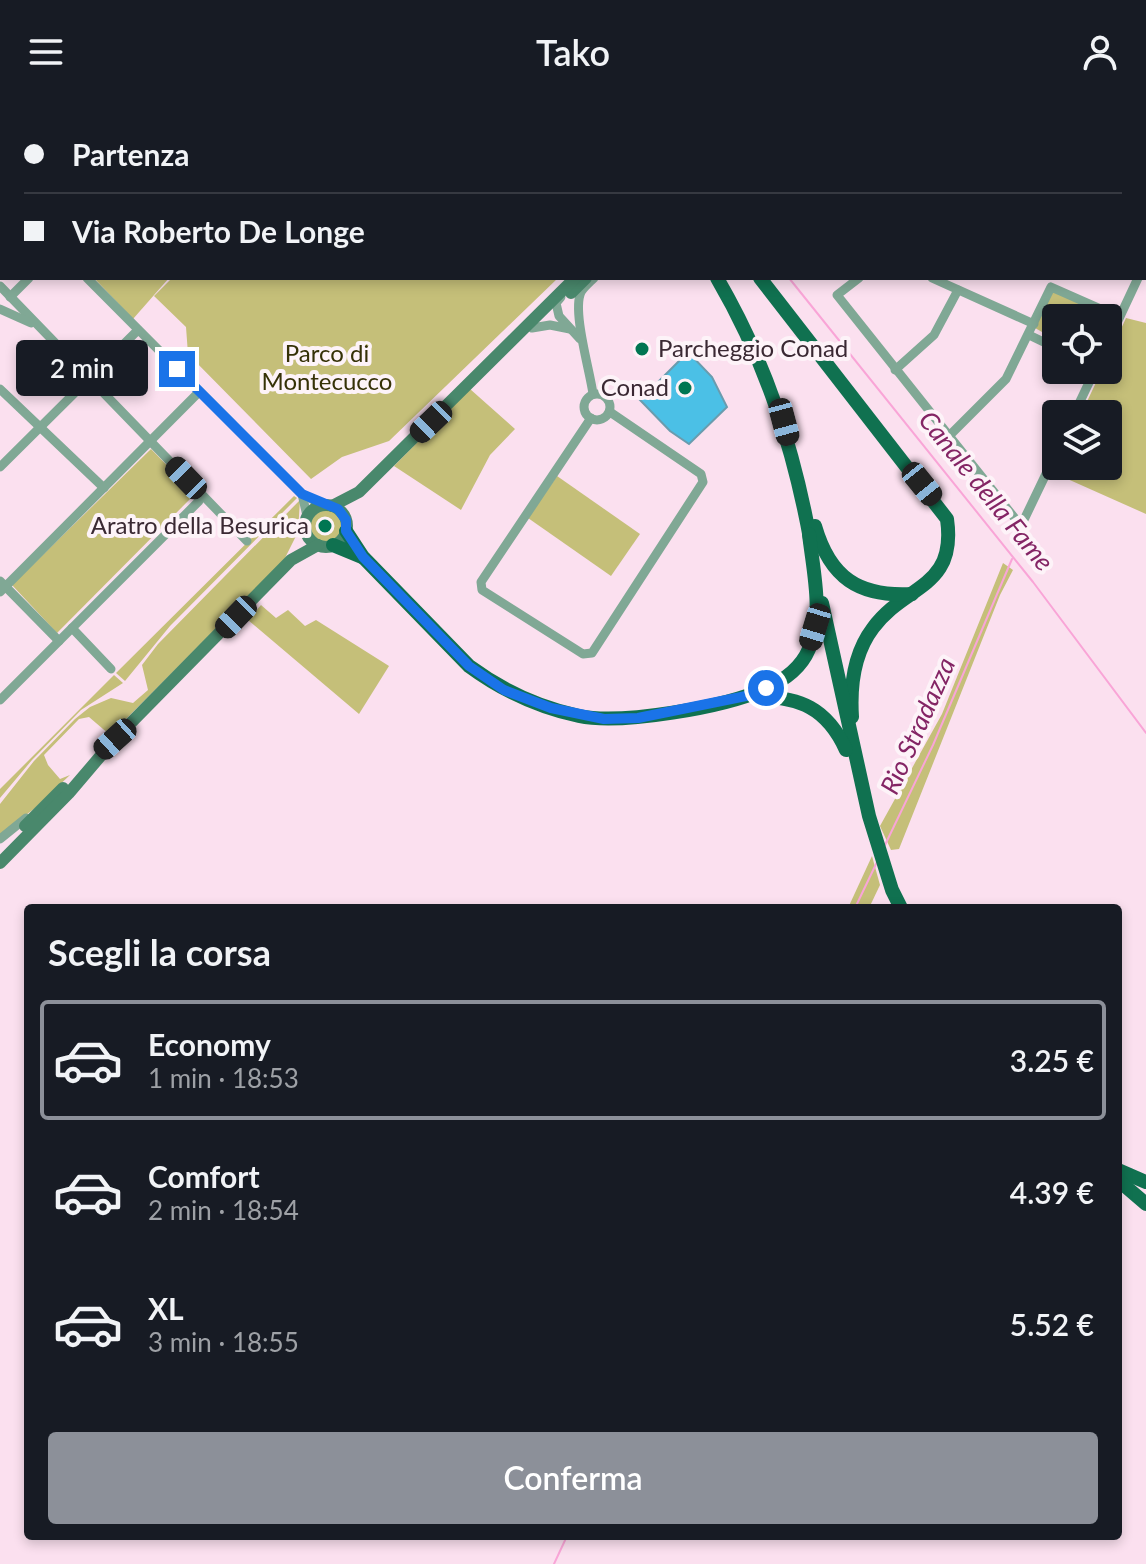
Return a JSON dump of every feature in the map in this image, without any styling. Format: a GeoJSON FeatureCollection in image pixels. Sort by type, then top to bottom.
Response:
{"type":"FeatureCollection","features":[{"type":"Feature","properties":{"kind":"main road"},"geometry":{"type":"LineString","coordinates":[[0,852],[291,560],[305,530],[307,516],[359,492],[575,280]]}},
{"type":"Feature","properties":{"kind":"main road"},"geometry":{"type":"LineString","coordinates":[[493,361],[584,280]]}},
{"type":"Feature","properties":{"kind":"main road"},"geometry":{"type":"LineString","coordinates":[[718,280],[767,376],[827,557],[841,573],[872,593],[912,594]]}},
{"type":"Feature","properties":{"kind":"main road"},"geometry":{"type":"LineString","coordinates":[[762,280],[947,519],[949,550],[944,564],[926,586],[873,627],[857,659],[851,712],[856,765]]}},
{"type":"Feature","properties":{"kind":"main road"},"geometry":{"type":"LineString","coordinates":[[791,449],[856,765],[892,890],[899,904]]}},
{"type":"Feature","properties":{"kind":"main road"},"geometry":{"type":"LineString","coordinates":[[291,560],[325,545],[346,526],[359,492]]}},
{"type":"Feature","properties":{"kind":"main road"},"geometry":{"type":"LineString","coordinates":[[327,506],[346,526],[363,557],[469,666],[525,700],[581,716],[604,719],[638,718],[746,696],[784,679],[808,650],[815,627],[809,534]]}},
{"type":"Feature","properties":{"kind":"main road"},"geometry":{"type":"LineString","coordinates":[[305,530],[325,545],[363,557]]}},
{"type":"Feature","properties":{"kind":"main road"},"geometry":{"type":"LineString","coordinates":[[746,696],[787,697],[823,716],[840,738],[864,797]]}},
{"type":"Feature","properties":{"kind":"main road"},"geometry":{"type":"LineString","coordinates":[[0,861],[40,823],[115,739]]}},
{"type":"Feature","properties":{"kind":"main road"},"geometry":{"type":"LineString","coordinates":[[1122,1172],[1146,1182]]}},
{"type":"Feature","properties":{"kind":"main road"},"geometry":{"type":"LineString","coordinates":[[1122,1183],[1146,1204]]}},
{"type":"Feature","properties":{"kind":"street"},"geometry":{"type":"LineString","coordinates":[[10,297],[27,280]]}},
{"type":"Feature","properties":{"kind":"street"},"geometry":{"type":"LineString","coordinates":[[89,280],[302,494],[327,506]]}},
{"type":"Feature","properties":{"kind":"street"},"geometry":{"type":"LineString","coordinates":[[575,280],[557,301],[556,307],[559,316],[587,353]]}},
{"type":"Feature","properties":{"kind":"street"},"geometry":{"type":"LineString","coordinates":[[592,280],[583,290],[578,303],[579,325],[593,394]]}},
{"type":"Feature","properties":{"kind":"street"},"geometry":{"type":"LineString","coordinates":[[856,280],[837,295],[1021,526],[1043,480]]}},
{"type":"Feature","properties":{"kind":"street"},"geometry":{"type":"LineString","coordinates":[[936,280],[1034,324]]}},
{"type":"Feature","properties":{"kind":"street"},"geometry":{"type":"LineString","coordinates":[[1122,312],[1141,280]]}},
{"type":"Feature","properties":{"kind":"street"},"geometry":{"type":"LineString","coordinates":[[0,286],[247,541]]}},
{"type":"Feature","properties":{"kind":"street"},"geometry":{"type":"LineString","coordinates":[[1043,304],[1051,287],[1090,304]]}},
{"type":"Feature","properties":{"kind":"street"},"geometry":{"type":"LineString","coordinates":[[895,370],[934,335],[958,290]]}},
{"type":"Feature","properties":{"kind":"street"},"geometry":{"type":"LineString","coordinates":[[949,436],[1006,379],[1042,307]]}},
{"type":"Feature","properties":{"kind":"street"},"geometry":{"type":"LineString","coordinates":[[0,309],[38,326]]}},
{"type":"Feature","properties":{"kind":"street"},"geometry":{"type":"LineString","coordinates":[[532,328],[550,325],[573,331]]}},
{"type":"Feature","properties":{"kind":"street"},"geometry":{"type":"LineString","coordinates":[[0,467],[138,330]]}},
{"type":"Feature","properties":{"kind":"street"},"geometry":{"type":"LineString","coordinates":[[1029,335],[1042,341]]}},
{"type":"Feature","properties":{"kind":"street"},"geometry":{"type":"LineString","coordinates":[[0,389],[104,488]]}},
{"type":"Feature","properties":{"kind":"street"},"geometry":{"type":"LineString","coordinates":[[59,641],[2,587],[199,392]]}},
{"type":"Feature","properties":{"kind":"street"},"geometry":{"type":"LineString","coordinates":[[591,418],[481,582],[482,590],[583,654],[592,653],[703,482],[701,474],[610,412],[607,397],[593,394]]}},
{"type":"Feature","properties":{"kind":"street"},"geometry":{"type":"LineString","coordinates":[[593,394],[584,403],[585,412],[591,418],[604,418],[610,412]]}},
{"type":"Feature","properties":{"kind":"street"},"geometry":{"type":"LineString","coordinates":[[302,494],[307,516]]}},
{"type":"Feature","properties":{"kind":"street"},"geometry":{"type":"LineString","coordinates":[[0,700],[199,501]]}},
{"type":"Feature","properties":{"kind":"street"},"geometry":{"type":"LineString","coordinates":[[72,628],[111,669]]}},
{"type":"Feature","properties":{"kind":"street"},"geometry":{"type":"LineString","coordinates":[[0,839],[48,802]]}},
{"type":"Feature","properties":{"kind":"green space"},"geometry":{"type":"Polygon","coordinates":[[[96,280],[167,280],[133,319],[96,280]]]}},
{"type":"Feature","properties":{"kind":"green space","name":"Parco di Montecucco"},"geometry":{"type":"Polygon","coordinates":[[[170,280],[556,280],[389,441],[342,457],[311,479],[188,354],[186,327],[154,296],[170,280]]]}},
{"type":"Feature","properties":{"kind":"green space"},"geometry":{"type":"Polygon","coordinates":[[[1052,290],[1084,304],[1046,304],[1052,290]]]}},
{"type":"Feature","properties":{"kind":"green space"},"geometry":{"type":"Polygon","coordinates":[[[1042,312],[1042,332],[1035,328],[1042,312]]]}},
{"type":"Feature","properties":{"kind":"green space"},"geometry":{"type":"Polygon","coordinates":[[[1126,318],[1146,323],[1146,514],[1070,480],[1122,480],[1122,400],[1088,400],[1095,384],[1122,384],[1122,327],[1126,318]]]}},
{"type":"Feature","properties":{"kind":"green space"},"geometry":{"type":"Polygon","coordinates":[[[470,389],[515,429],[490,455],[461,510],[394,466],[470,389]]]}},
{"type":"Feature","properties":{"kind":"green space"},"geometry":{"type":"Polygon","coordinates":[[[151,449],[195,494],[57,633],[12,585],[151,449]]]}},
{"type":"Feature","properties":{"kind":"green space"},"geometry":{"type":"Polygon","coordinates":[[[557,476],[640,534],[611,576],[528,518],[557,476]]]}},
{"type":"Feature","properties":{"kind":"green space"},"geometry":{"type":"Polygon","coordinates":[[[294,496],[297,498],[170,626],[125,681],[116,673],[294,496]]]}},
{"type":"Feature","properties":{"kind":"green space"},"geometry":{"type":"Polygon","coordinates":[[[300,500],[298,532],[284,560],[110,735],[89,717],[79,719],[44,755],[60,779],[70,775],[0,835],[0,804],[34,761],[90,707],[111,698],[133,703],[148,690],[142,665],[158,644],[300,500]]]}},
{"type":"Feature","properties":{"kind":"green space"},"geometry":{"type":"Polygon","coordinates":[[[326,510],[338,514],[342,526],[338,538],[326,542],[314,538],[310,526],[314,514],[326,510]]]}},
{"type":"Feature","properties":{"kind":"green space"},"geometry":{"type":"Polygon","coordinates":[[[1003,563],[1013,570],[1000,595],[899,849],[891,850],[880,826],[942,714],[1003,563]]]}},
{"type":"Feature","properties":{"kind":"green space"},"geometry":{"type":"Polygon","coordinates":[[[261,605],[276,618],[288,610],[305,626],[316,620],[389,666],[359,714],[248,620],[261,605]]]}},
{"type":"Feature","properties":{"kind":"green space"},"geometry":{"type":"Polygon","coordinates":[[[114,675],[123,683],[81,710],[0,798],[0,789],[114,675]]]}},
{"type":"Feature","properties":{"kind":"green space"},"geometry":{"type":"Polygon","coordinates":[[[872,856],[880,885],[871,904],[850,904],[872,856]]]}},
{"type":"Feature","properties":{"kind":"building","name":"Conad"},"geometry":{"type":"Polygon","coordinates":[[[688,352],[712,377],[727,407],[689,444],[670,431],[640,400],[688,352]]]}},
{"type":"Feature","properties":{"kind":"waterway","name":"Canale della Fame"},"geometry":{"type":"LineString","coordinates":[[791,280],[1033,582],[1146,733]]}},
{"type":"Feature","properties":{"kind":"waterway","name":"Rio Stradazza"},"geometry":{"type":"LineString","coordinates":[[885,845],[933,745],[1012,559]]}},
{"type":"Feature","properties":{"kind":"waterway","name":"Rio Stradazza"},"geometry":{"type":"LineString","coordinates":[[857,904],[877,862]]}},
{"type":"Feature","properties":{"kind":"waterway","name":"Rio Stradazza"},"geometry":{"type":"LineString","coordinates":[[554,1564],[565,1540]]}},
{"type":"Feature","properties":{"kind":"place","name":"Parcheggio Conad"},"geometry":{"type":"Point","coordinates":[642,349]}},
{"type":"Feature","properties":{"kind":"place","name":"Conad"},"geometry":{"type":"Point","coordinates":[685,388]}},
{"type":"Feature","properties":{"kind":"place","name":"Aratro della Besurica"},"geometry":{"type":"Point","coordinates":[325,526]}},
{"type":"Feature","properties":{"kind":"route"},"geometry":{"type":"LineString","coordinates":[[177,369],[302,494],[338,509],[346,520],[346,531],[363,557],[469,666],[504,690],[551,708],[604,719],[638,718],[746,696],[766,688]]}}]}
